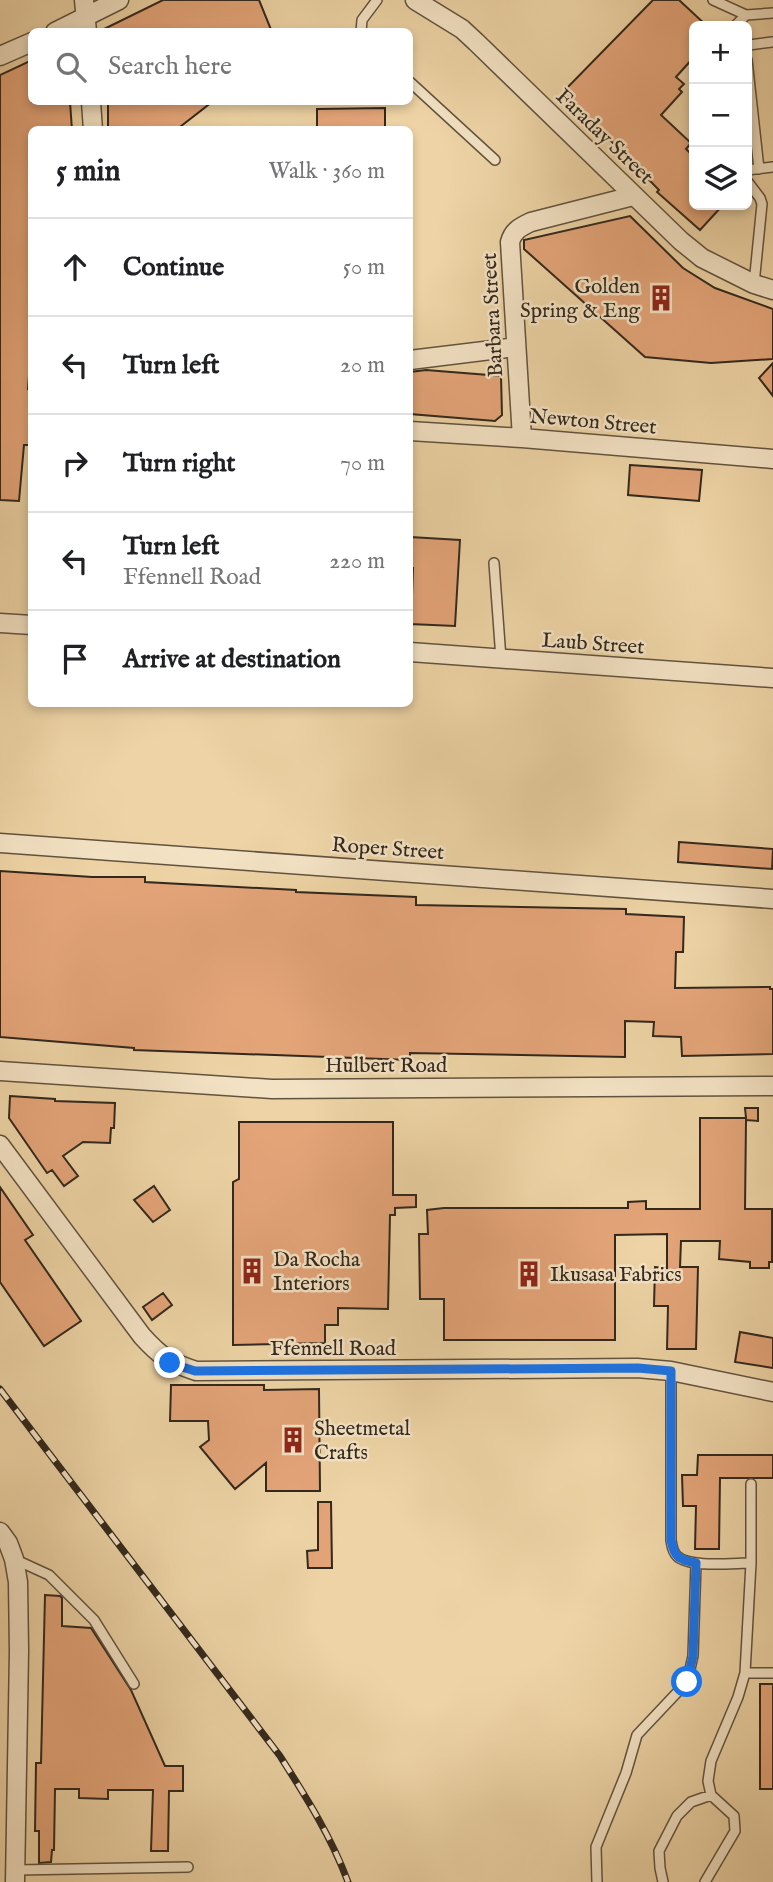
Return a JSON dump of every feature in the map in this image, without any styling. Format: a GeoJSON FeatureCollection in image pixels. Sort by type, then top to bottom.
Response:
{"type":"FeatureCollection","features":[{"type":"Feature","properties":{"kind":"street"},"geometry":{"type":"LineString","coordinates":[[63,28],[119,0]]}},
{"type":"Feature","properties":{"kind":"street","name":"Faraday Street"},"geometry":{"type":"LineString","coordinates":[[415,0],[462,29],[681,241],[702,258],[754,284],[773,290]]}},
{"type":"Feature","properties":{"kind":"street"},"geometry":{"type":"LineString","coordinates":[[0,56],[28,44]]}},
{"type":"Feature","properties":{"kind":"street"},"geometry":{"type":"LineString","coordinates":[[92,105],[93,126]]}},
{"type":"Feature","properties":{"kind":"street","name":"Barbara Street"},"geometry":{"type":"LineString","coordinates":[[522,438],[510,242],[515,231],[531,222],[633,196]]}},
{"type":"Feature","properties":{"kind":"street"},"geometry":{"type":"LineString","coordinates":[[413,360],[516,347]]}},
{"type":"Feature","properties":{"kind":"street","name":"Newton Street"},"geometry":{"type":"LineString","coordinates":[[413,431],[773,459]]}},
{"type":"Feature","properties":{"kind":"street"},"geometry":{"type":"LineString","coordinates":[[0,623],[28,625]]}},
{"type":"Feature","properties":{"kind":"street","name":"Laub Street"},"geometry":{"type":"LineString","coordinates":[[413,652],[773,678]]}},
{"type":"Feature","properties":{"kind":"street","name":"Roper Street"},"geometry":{"type":"LineString","coordinates":[[0,843],[773,899]]}},
{"type":"Feature","properties":{"kind":"street","name":"Hulbert Road"},"geometry":{"type":"LineString","coordinates":[[0,1071],[272,1088],[773,1086]]}},
{"type":"Feature","properties":{"kind":"street","name":"Ffennell Road"},"geometry":{"type":"LineString","coordinates":[[0,1145],[154,1350],[170,1363],[195,1371],[624,1368],[671,1371],[773,1392]]}},
{"type":"Feature","properties":{"kind":"street"},"geometry":{"type":"LineString","coordinates":[[0,1532],[14,1559],[18,1582],[15,1876]]}},
{"type":"Feature","properties":{"kind":"lane"},"geometry":{"type":"LineString","coordinates":[[361,28],[362,20],[377,0]]}},
{"type":"Feature","properties":{"kind":"lane"},"geometry":{"type":"LineString","coordinates":[[713,0],[746,15],[773,13]]}},
{"type":"Feature","properties":{"kind":"lane"},"geometry":{"type":"LineString","coordinates":[[740,21],[746,15]]}},
{"type":"Feature","properties":{"kind":"lane"},"geometry":{"type":"LineString","coordinates":[[752,45],[772,42]]}},
{"type":"Feature","properties":{"kind":"lane"},"geometry":{"type":"LineString","coordinates":[[413,85],[495,160]]}},
{"type":"Feature","properties":{"kind":"lane"},"geometry":{"type":"LineString","coordinates":[[752,129],[760,169]]}},
{"type":"Feature","properties":{"kind":"lane"},"geometry":{"type":"LineString","coordinates":[[752,170],[773,167]]}},
{"type":"Feature","properties":{"kind":"lane"},"geometry":{"type":"LineString","coordinates":[[752,188],[762,204],[754,284]]}},
{"type":"Feature","properties":{"kind":"lane"},"geometry":{"type":"LineString","coordinates":[[494,563],[501,659]]}},
{"type":"Feature","properties":{"kind":"lane"},"geometry":{"type":"LineString","coordinates":[[671,1371],[673,1550],[678,1557],[696,1563],[751,1563]]}},
{"type":"Feature","properties":{"kind":"lane"},"geometry":{"type":"LineString","coordinates":[[705,1882],[735,1831],[734,1816],[711,1795],[708,1781],[711,1761],[738,1697],[745,1673],[751,1563],[751,1484]]}},
{"type":"Feature","properties":{"kind":"lane"},"geometry":{"type":"LineString","coordinates":[[14,1559],[49,1575],[94,1620],[134,1684]]}},
{"type":"Feature","properties":{"kind":"lane"},"geometry":{"type":"LineString","coordinates":[[597,1882],[596,1847],[626,1773],[636,1735],[687,1682],[693,1656],[696,1563]]}},
{"type":"Feature","properties":{"kind":"lane"},"geometry":{"type":"LineString","coordinates":[[745,1673],[773,1673]]}},
{"type":"Feature","properties":{"kind":"lane"},"geometry":{"type":"LineString","coordinates":[[663,1882],[659,1851],[677,1816],[691,1802],[711,1795]]}},
{"type":"Feature","properties":{"kind":"lane"},"geometry":{"type":"LineString","coordinates":[[15,1876],[188,1867]]}},
{"type":"Feature","properties":{"kind":"building"},"geometry":{"type":"Polygon","coordinates":[[[163,0],[259,0],[270,28],[106,28],[163,0]]]}},
{"type":"Feature","properties":{"kind":"building"},"geometry":{"type":"Polygon","coordinates":[[[653,0],[679,0],[702,21],[689,21],[689,63],[676,77],[684,84],[679,89],[682,92],[661,115],[689,141],[686,149],[689,152],[689,210],[718,210],[700,230],[657,192],[659,190],[563,92],[653,0]]]}},
{"type":"Feature","properties":{"kind":"building"},"geometry":{"type":"Polygon","coordinates":[[[28,62],[28,105],[70,105],[72,126],[28,126],[28,445],[24,445],[19,501],[0,500],[0,75],[28,62]]]}},
{"type":"Feature","properties":{"kind":"building"},"geometry":{"type":"Polygon","coordinates":[[[108,105],[208,105],[181,126],[108,126],[108,105]]]}},
{"type":"Feature","properties":{"kind":"building"},"geometry":{"type":"Polygon","coordinates":[[[385,108],[385,126],[317,126],[317,109],[385,108]]]}},
{"type":"Feature","properties":{"kind":"building","name":"Golden Spring & Eng"},"geometry":{"type":"Polygon","coordinates":[[[630,216],[683,268],[715,288],[773,309],[773,359],[711,363],[645,357],[524,249],[524,240],[630,216]]]}},
{"type":"Feature","properties":{"kind":"building"},"geometry":{"type":"Polygon","coordinates":[[[773,363],[773,396],[759,378],[773,363]]]}},
{"type":"Feature","properties":{"kind":"building"},"geometry":{"type":"Polygon","coordinates":[[[426,370],[501,376],[502,415],[495,421],[413,414],[413,372],[426,370]]]}},
{"type":"Feature","properties":{"kind":"building"},"geometry":{"type":"Polygon","coordinates":[[[630,465],[702,470],[699,501],[628,495],[630,465]]]}},
{"type":"Feature","properties":{"kind":"building"},"geometry":{"type":"Polygon","coordinates":[[[413,537],[460,540],[455,626],[413,624],[413,537]]]}},
{"type":"Feature","properties":{"kind":"building"},"geometry":{"type":"Polygon","coordinates":[[[679,842],[773,849],[772,869],[678,862],[679,842]]]}},
{"type":"Feature","properties":{"kind":"building"},"geometry":{"type":"Polygon","coordinates":[[[0,871],[92,877],[145,877],[145,882],[416,897],[416,905],[626,909],[626,914],[684,917],[683,952],[676,952],[675,988],[773,989],[773,1054],[682,1056],[681,1037],[653,1036],[654,1022],[625,1021],[625,1057],[410,1053],[410,1060],[134,1050],[0,1037],[0,871]]]}},
{"type":"Feature","properties":{"kind":"building"},"geometry":{"type":"Polygon","coordinates":[[[10,1096],[115,1103],[114,1128],[111,1128],[110,1143],[83,1142],[63,1156],[78,1176],[64,1186],[52,1170],[47,1173],[9,1118],[10,1096]]]}},
{"type":"Feature","properties":{"kind":"building"},"geometry":{"type":"Polygon","coordinates":[[[745,1108],[758,1108],[758,1121],[746,1120],[745,1209],[772,1209],[772,1262],[769,1262],[769,1268],[750,1268],[750,1262],[719,1259],[720,1241],[681,1241],[680,1267],[698,1267],[696,1349],[667,1349],[668,1306],[654,1306],[655,1267],[667,1268],[667,1234],[615,1235],[615,1340],[444,1340],[444,1299],[420,1299],[419,1234],[428,1234],[427,1210],[628,1208],[628,1202],[646,1201],[646,1209],[700,1209],[700,1118],[746,1118],[745,1108]]]}},
{"type":"Feature","properties":{"kind":"building"},"geometry":{"type":"Polygon","coordinates":[[[239,1122],[393,1122],[393,1195],[416,1195],[416,1207],[395,1208],[395,1215],[390,1215],[388,1309],[338,1308],[338,1325],[325,1325],[325,1343],[233,1345],[233,1182],[239,1179],[239,1122]]]}},
{"type":"Feature","properties":{"kind":"building"},"geometry":{"type":"Polygon","coordinates":[[[154,1186],[170,1210],[153,1222],[134,1200],[154,1186]]]}},
{"type":"Feature","properties":{"kind":"building"},"geometry":{"type":"Polygon","coordinates":[[[0,1187],[33,1235],[25,1240],[81,1321],[44,1346],[0,1282],[0,1187]]]}},
{"type":"Feature","properties":{"kind":"building"},"geometry":{"type":"Polygon","coordinates":[[[163,1293],[172,1305],[152,1320],[143,1307],[163,1293]]]}},
{"type":"Feature","properties":{"kind":"building"},"geometry":{"type":"Polygon","coordinates":[[[740,1332],[773,1338],[773,1368],[735,1362],[740,1332]]]}},
{"type":"Feature","properties":{"kind":"building"},"geometry":{"type":"Polygon","coordinates":[[[171,1385],[264,1385],[264,1390],[319,1389],[320,1491],[266,1491],[266,1463],[235,1489],[200,1447],[209,1440],[208,1421],[170,1421],[171,1385]]]}},
{"type":"Feature","properties":{"kind":"building"},"geometry":{"type":"Polygon","coordinates":[[[698,1455],[773,1455],[773,1478],[720,1478],[719,1549],[695,1549],[696,1506],[683,1506],[682,1475],[697,1475],[698,1455]]]}},
{"type":"Feature","properties":{"kind":"building"},"geometry":{"type":"Polygon","coordinates":[[[318,1502],[331,1502],[332,1568],[308,1568],[307,1551],[318,1550],[318,1502]]]}},
{"type":"Feature","properties":{"kind":"building"},"geometry":{"type":"Polygon","coordinates":[[[45,1595],[62,1598],[62,1626],[91,1628],[131,1690],[165,1766],[183,1766],[183,1791],[169,1791],[168,1851],[151,1851],[153,1790],[108,1790],[108,1799],[79,1798],[79,1789],[55,1789],[54,1850],[51,1862],[39,1863],[39,1831],[35,1831],[36,1763],[41,1763],[45,1595]]]}},
{"type":"Feature","properties":{"kind":"building"},"geometry":{"type":"Polygon","coordinates":[[[760,1684],[773,1684],[773,1789],[760,1789],[760,1684]]]}},
{"type":"Feature","properties":{"kind":"railway"},"geometry":{"type":"LineString","coordinates":[[0,1389],[280,1756],[326,1833],[348,1882]]}},
{"type":"Feature","properties":{"kind":"place","name":"Golden Spring & Eng"},"geometry":{"type":"Point","coordinates":[661,298]}},
{"type":"Feature","properties":{"kind":"place","name":"Da Rocha Interiors"},"geometry":{"type":"Point","coordinates":[252,1271]}},
{"type":"Feature","properties":{"kind":"place","name":"Ikusasa Fabrics"},"geometry":{"type":"Point","coordinates":[529,1274]}},
{"type":"Feature","properties":{"kind":"place","name":"Sheetmetal Crafts"},"geometry":{"type":"Point","coordinates":[293,1440]}},
{"type":"Feature","properties":{"kind":"route"},"geometry":{"type":"LineString","coordinates":[[170,1363],[195,1371],[638,1368],[671,1371],[671,1540],[678,1557],[696,1563],[693,1656],[687,1682]]}}]}
